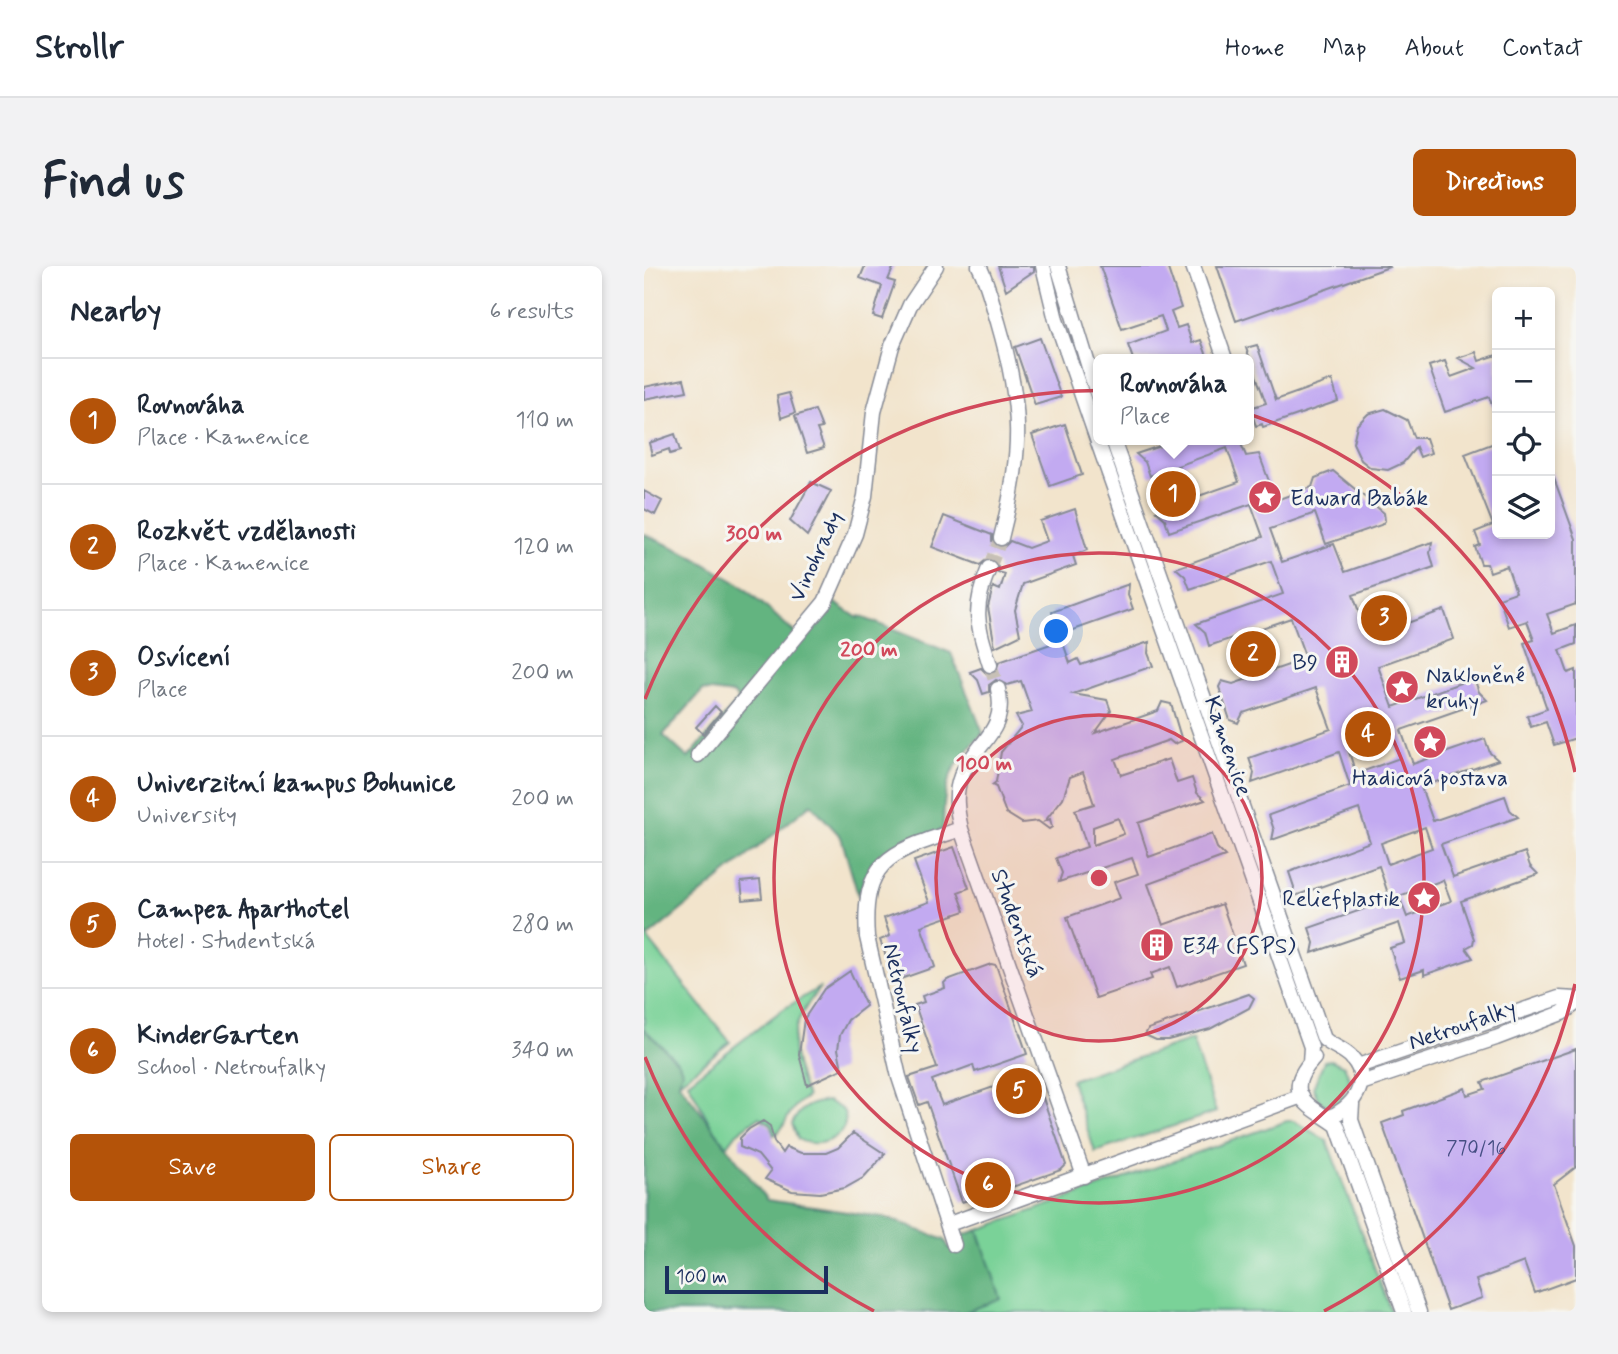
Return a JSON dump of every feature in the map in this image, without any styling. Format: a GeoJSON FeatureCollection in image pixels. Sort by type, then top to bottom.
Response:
{"type":"FeatureCollection","features":[{"type":"Feature","properties":{"kind":"street","name":"Vinohrady"},"geometry":{"type":"LineString","coordinates":[[698,755],[825,602],[855,534],[865,496],[874,412],[891,346],[911,305],[936,266]]}},
{"type":"Feature","properties":{"kind":"street"},"geometry":{"type":"LineString","coordinates":[[979,266],[1012,370],[1017,411],[1019,456],[1002,538]]}},
{"type":"Feature","properties":{"kind":"street","name":"Kamenice"},"geometry":{"type":"LineString","coordinates":[[1043,266],[1056,320],[1093,403]]}},
{"type":"Feature","properties":{"kind":"street"},"geometry":{"type":"LineString","coordinates":[[1058,266],[1093,381]]}},
{"type":"Feature","properties":{"kind":"street"},"geometry":{"type":"LineString","coordinates":[[1193,266],[1222,354]]}},
{"type":"Feature","properties":{"kind":"street","name":"Kamenice"},"geometry":{"type":"LineString","coordinates":[[1111,445],[1324,1039],[1334,1048],[1348,1054],[1358,1066]]}},
{"type":"Feature","properties":{"kind":"street","name":"Kamenice"},"geometry":{"type":"LineString","coordinates":[[1111,445],[1311,1047],[1310,1063],[1300,1082],[1302,1096]]}},
{"type":"Feature","properties":{"kind":"street"},"geometry":{"type":"LineString","coordinates":[[989,568],[976,606],[976,622],[990,665]]}},
{"type":"Feature","properties":{"kind":"street","name":"Studentská"},"geometry":{"type":"LineString","coordinates":[[998,689],[1001,710],[998,722],[961,776],[956,803],[961,830],[1084,1177]]}},
{"type":"Feature","properties":{"kind":"street","name":"Netroufalky"},"geometry":{"type":"LineString","coordinates":[[954,1245],[898,1077],[867,937],[865,914],[873,875],[890,857],[961,830]]}},
{"type":"Feature","properties":{"kind":"street","name":"Netroufalky"},"geometry":{"type":"LineString","coordinates":[[1358,1066],[1559,999],[1576,1001]]}},
{"type":"Feature","properties":{"kind":"street","name":"Netroufalky"},"geometry":{"type":"LineString","coordinates":[[1361,1083],[1562,1013],[1576,1001]]}},
{"type":"Feature","properties":{"kind":"street"},"geometry":{"type":"LineString","coordinates":[[1310,1063],[1317,1055],[1334,1048]]}},
{"type":"Feature","properties":{"kind":"street"},"geometry":{"type":"LineString","coordinates":[[1358,1066],[1361,1083],[1352,1104],[1351,1120],[1419,1312]]}},
{"type":"Feature","properties":{"kind":"street"},"geometry":{"type":"LineString","coordinates":[[949,1224],[1302,1096],[1309,1108],[1337,1125],[1404,1312]]}},
{"type":"Feature","properties":{"kind":"street"},"geometry":{"type":"LineString","coordinates":[[1327,1118],[1352,1104]]}},
{"type":"Feature","properties":{"kind":"green space"},"geometry":{"type":"Polygon","coordinates":[[[644,534],[688,554],[741,585],[802,639],[829,599],[858,618],[859,616],[951,653],[983,733],[951,775],[945,797],[943,829],[873,860],[858,895],[841,837],[811,804],[648,937],[644,934],[644,534]],[[703,690],[663,735],[688,758],[739,700],[734,694],[703,690]]]}},
{"type":"Feature","properties":{"kind":"green space"},"geometry":{"type":"Polygon","coordinates":[[[644,934],[730,1042],[678,1083],[682,1071],[679,1063],[644,1029],[644,934]]]}},
{"type":"Feature","properties":{"kind":"green space"},"geometry":{"type":"Polygon","coordinates":[[[820,987],[801,1016],[794,1039],[796,1064],[807,1097],[794,1108],[774,1135],[771,1124],[759,1117],[737,1133],[727,1146],[710,1124],[688,1082],[782,1010],[820,987]]]}},
{"type":"Feature","properties":{"kind":"green space"},"geometry":{"type":"Polygon","coordinates":[[[644,1029],[679,1063],[682,1071],[679,1083],[767,1200],[887,1218],[945,1240],[949,1248],[961,1244],[960,1236],[978,1230],[1001,1299],[965,1312],[644,1312],[644,1029]]]}},
{"type":"Feature","properties":{"kind":"green space"},"geometry":{"type":"Polygon","coordinates":[[[1192,1040],[1216,1112],[1095,1152],[1071,1080],[1192,1040]]]}},
{"type":"Feature","properties":{"kind":"green space"},"geometry":{"type":"Polygon","coordinates":[[[1331,1060],[1344,1066],[1350,1079],[1339,1104],[1325,1105],[1319,1101],[1313,1088],[1324,1061],[1331,1060]]]}},
{"type":"Feature","properties":{"kind":"green space"},"geometry":{"type":"Polygon","coordinates":[[[828,1101],[843,1110],[844,1127],[839,1134],[824,1142],[798,1139],[792,1124],[798,1114],[811,1105],[828,1101]]]}},
{"type":"Feature","properties":{"kind":"green space"},"geometry":{"type":"Polygon","coordinates":[[[1287,1121],[1294,1121],[1327,1141],[1391,1312],[965,1312],[981,1306],[983,1244],[978,1230],[1287,1121]]]}},
{"type":"Feature","properties":{"kind":"building"},"geometry":{"type":"Polygon","coordinates":[[[865,266],[894,266],[888,280],[895,282],[882,319],[873,316],[882,286],[860,278],[865,266]]]}},
{"type":"Feature","properties":{"kind":"building"},"geometry":{"type":"Polygon","coordinates":[[[998,266],[1034,266],[1034,271],[1006,290],[998,266]]]}},
{"type":"Feature","properties":{"kind":"building"},"geometry":{"type":"Polygon","coordinates":[[[1100,266],[1167,266],[1181,308],[1171,312],[1177,328],[1186,325],[1192,343],[1201,340],[1206,354],[1131,354],[1128,345],[1166,331],[1161,316],[1122,329],[1100,266]]]}},
{"type":"Feature","properties":{"kind":"building"},"geometry":{"type":"Polygon","coordinates":[[[1217,266],[1388,266],[1389,267],[1236,321],[1217,266]]]}},
{"type":"Feature","properties":{"kind":"building"},"geometry":{"type":"Polygon","coordinates":[[[1040,338],[1061,397],[1035,405],[1015,347],[1040,338]]]}},
{"type":"Feature","properties":{"kind":"building"},"geometry":{"type":"Polygon","coordinates":[[[1257,345],[1276,400],[1332,380],[1338,401],[1263,427],[1262,424],[1256,426],[1254,407],[1266,403],[1254,370],[1254,354],[1248,354],[1246,348],[1257,345]]]}},
{"type":"Feature","properties":{"kind":"building"},"geometry":{"type":"Polygon","coordinates":[[[1476,352],[1479,361],[1492,357],[1492,404],[1489,397],[1445,412],[1429,366],[1445,361],[1451,377],[1476,368],[1458,358],[1476,352]]]}},
{"type":"Feature","properties":{"kind":"building"},"geometry":{"type":"Polygon","coordinates":[[[684,379],[687,391],[644,399],[644,387],[684,379]]]}},
{"type":"Feature","properties":{"kind":"building"},"geometry":{"type":"Polygon","coordinates":[[[789,393],[795,413],[781,418],[777,396],[789,393]]]}},
{"type":"Feature","properties":{"kind":"building"},"geometry":{"type":"Polygon","coordinates":[[[1385,409],[1407,420],[1414,438],[1426,438],[1431,453],[1420,457],[1416,447],[1403,463],[1388,470],[1371,468],[1361,460],[1353,443],[1357,425],[1368,414],[1385,409]]]}},
{"type":"Feature","properties":{"kind":"building"},"geometry":{"type":"Polygon","coordinates":[[[815,410],[822,428],[817,429],[824,448],[807,453],[795,416],[815,410]]]}},
{"type":"Feature","properties":{"kind":"building"},"geometry":{"type":"Polygon","coordinates":[[[1065,424],[1082,475],[1050,486],[1032,435],[1065,424]]]}},
{"type":"Feature","properties":{"kind":"building"},"geometry":{"type":"Polygon","coordinates":[[[675,434],[680,451],[670,454],[669,449],[652,455],[649,443],[675,434]]]}},
{"type":"Feature","properties":{"kind":"building"},"geometry":{"type":"Polygon","coordinates":[[[1492,444],[1492,522],[1465,454],[1492,444]]]}},
{"type":"Feature","properties":{"kind":"building"},"geometry":{"type":"Polygon","coordinates":[[[1163,445],[1241,445],[1246,456],[1259,454],[1270,484],[1257,488],[1263,505],[1312,487],[1315,478],[1333,471],[1384,513],[1385,521],[1381,525],[1326,544],[1315,513],[1270,529],[1282,562],[1334,544],[1345,572],[1432,542],[1430,553],[1434,567],[1353,595],[1368,637],[1444,610],[1454,639],[1378,666],[1393,707],[1474,678],[1479,692],[1487,700],[1401,730],[1413,764],[1485,739],[1490,753],[1498,760],[1421,787],[1433,821],[1505,796],[1510,810],[1518,817],[1441,844],[1453,877],[1525,852],[1530,866],[1538,874],[1461,901],[1474,939],[1473,944],[1466,948],[1473,958],[1424,975],[1424,970],[1400,978],[1390,948],[1405,943],[1399,923],[1312,953],[1314,943],[1309,928],[1390,900],[1379,866],[1292,897],[1294,887],[1289,872],[1370,842],[1359,809],[1272,840],[1274,830],[1269,815],[1350,786],[1339,752],[1252,783],[1254,773],[1249,758],[1331,729],[1316,688],[1243,713],[1238,723],[1230,720],[1219,687],[1222,681],[1233,684],[1306,659],[1291,618],[1209,646],[1205,632],[1196,624],[1283,594],[1271,561],[1190,589],[1185,576],[1176,568],[1263,537],[1251,504],[1169,532],[1165,519],[1156,511],[1239,482],[1227,448],[1150,476],[1145,462],[1136,454],[1163,445]],[[1392,734],[1348,749],[1356,774],[1400,758],[1392,734]],[[1425,827],[1381,843],[1388,864],[1432,848],[1425,827]],[[1443,880],[1399,896],[1407,917],[1451,901],[1443,880]]]}},
{"type":"Feature","properties":{"kind":"building"},"geometry":{"type":"Polygon","coordinates":[[[1555,481],[1576,539],[1576,604],[1547,614],[1554,633],[1576,625],[1576,644],[1560,650],[1568,673],[1576,670],[1576,738],[1554,745],[1546,722],[1531,727],[1527,716],[1547,709],[1524,643],[1534,640],[1527,621],[1509,627],[1499,598],[1516,592],[1507,566],[1490,572],[1487,564],[1481,564],[1475,547],[1480,545],[1475,532],[1492,525],[1492,539],[1555,539],[1555,481]]]}},
{"type":"Feature","properties":{"kind":"building"},"geometry":{"type":"Polygon","coordinates":[[[811,482],[831,491],[807,536],[790,521],[811,482]]]}},
{"type":"Feature","properties":{"kind":"building"},"geometry":{"type":"Polygon","coordinates":[[[644,491],[662,501],[655,515],[644,509],[644,491]]]}},
{"type":"Feature","properties":{"kind":"building"},"geometry":{"type":"Polygon","coordinates":[[[1075,509],[1087,550],[1073,556],[1076,565],[1023,584],[1015,610],[1020,635],[995,647],[988,607],[993,587],[1000,590],[1005,574],[998,572],[998,566],[993,559],[987,559],[980,565],[932,547],[944,516],[992,535],[992,541],[998,547],[1004,547],[1010,541],[1028,548],[1047,541],[1040,521],[1075,509]]]}},
{"type":"Feature","properties":{"kind":"building"},"geometry":{"type":"Polygon","coordinates":[[[1129,584],[1128,595],[1133,609],[1068,632],[1065,623],[1056,626],[1052,612],[1129,584]]]}},
{"type":"Feature","properties":{"kind":"building"},"geometry":{"type":"Polygon","coordinates":[[[1062,640],[1070,663],[1078,659],[1081,665],[1149,642],[1148,653],[1153,666],[1073,694],[1107,700],[1111,711],[1095,733],[1158,711],[1162,702],[1171,704],[1182,741],[1174,744],[1169,740],[1115,759],[1121,775],[1169,759],[1177,783],[1192,778],[1197,793],[1205,800],[1138,823],[1149,857],[1212,834],[1217,848],[1225,856],[1148,884],[1163,925],[1222,904],[1243,964],[1177,987],[1170,967],[1150,974],[1152,979],[1096,998],[1067,917],[1120,898],[1114,882],[1138,874],[1132,858],[1059,882],[1062,873],[1056,858],[1087,847],[1075,810],[1094,804],[1083,772],[1070,777],[1063,798],[1045,821],[1050,819],[1052,827],[1049,829],[1038,821],[1022,823],[1006,813],[996,787],[992,785],[996,782],[1001,752],[1022,726],[1016,716],[1032,712],[1021,681],[1007,685],[996,680],[989,685],[989,692],[983,694],[978,680],[970,672],[981,668],[987,674],[994,674],[999,662],[1062,640]],[[1118,818],[1093,827],[1093,845],[1124,834],[1118,818]]]}},
{"type":"Feature","properties":{"kind":"building"},"geometry":{"type":"Polygon","coordinates":[[[715,706],[721,712],[703,734],[696,727],[715,706]]]}},
{"type":"Feature","properties":{"kind":"building"},"geometry":{"type":"Polygon","coordinates":[[[954,847],[969,888],[958,892],[965,911],[921,926],[935,967],[895,981],[880,940],[890,936],[884,918],[929,902],[914,861],[954,847]]]}},
{"type":"Feature","properties":{"kind":"building"},"geometry":{"type":"Polygon","coordinates":[[[760,880],[762,898],[743,900],[741,882],[760,880]]]}},
{"type":"Feature","properties":{"kind":"building"},"geometry":{"type":"Polygon","coordinates":[[[991,964],[996,965],[1027,1054],[975,1072],[973,1065],[932,1080],[942,1105],[1028,1075],[1035,1075],[1066,1165],[1061,1170],[969,1202],[962,1202],[927,1102],[919,1105],[909,1077],[937,1068],[915,1005],[924,1002],[922,996],[945,988],[944,983],[947,980],[991,964]]]}},
{"type":"Feature","properties":{"kind":"building"},"geometry":{"type":"Polygon","coordinates":[[[850,971],[866,1006],[848,1020],[840,1035],[838,1049],[842,1069],[807,1085],[799,1054],[804,1019],[824,989],[850,971]]]}},
{"type":"Feature","properties":{"kind":"building"},"geometry":{"type":"Polygon","coordinates":[[[1249,994],[1254,998],[1249,1008],[1210,1029],[1168,1040],[1156,1040],[1145,1035],[1148,1029],[1249,994]]]}},
{"type":"Feature","properties":{"kind":"building"},"geometry":{"type":"Polygon","coordinates":[[[1576,1049],[1576,1167],[1554,1184],[1576,1246],[1576,1278],[1535,1293],[1524,1262],[1476,1280],[1482,1298],[1448,1310],[1382,1123],[1404,1115],[1403,1111],[1465,1088],[1467,1095],[1485,1089],[1482,1082],[1576,1049]]]}},
{"type":"Feature","properties":{"kind":"building"},"geometry":{"type":"Polygon","coordinates":[[[763,1121],[770,1126],[774,1142],[782,1153],[786,1147],[801,1153],[826,1153],[838,1148],[853,1133],[885,1154],[863,1178],[845,1188],[820,1193],[792,1191],[765,1179],[771,1171],[758,1155],[740,1147],[740,1138],[763,1121]]]}},
{"type":"Feature","properties":{"kind":"tunnel"},"geometry":{"type":"LineString","coordinates":[[989,568],[1001,538]]}},
{"type":"Feature","properties":{"kind":"tunnel"},"geometry":{"type":"LineString","coordinates":[[990,665],[998,689]]}},
{"type":"Feature","properties":{"kind":"place","name":"Rovnováha"},"geometry":{"type":"Point","coordinates":[1173,494]}},
{"type":"Feature","properties":{"kind":"place","name":"Edward Babák"},"geometry":{"type":"Point","coordinates":[1265,497]}},
{"type":"Feature","properties":{"kind":"place","name":"Osvícení"},"geometry":{"type":"Point","coordinates":[1384,618]}},
{"type":"Feature","properties":{"kind":"place","name":"Rozkvět vzdělanosti"},"geometry":{"type":"Point","coordinates":[1253,654]}},
{"type":"Feature","properties":{"kind":"place","name":"B9"},"geometry":{"type":"Point","coordinates":[1342,662]}},
{"type":"Feature","properties":{"kind":"place","name":"Nakloněné kruhy"},"geometry":{"type":"Point","coordinates":[1402,687]}},
{"type":"Feature","properties":{"kind":"place","name":"Univerzitní kampus Bohunice"},"geometry":{"type":"Point","coordinates":[1368,734]}},
{"type":"Feature","properties":{"kind":"place","name":"Hadicová postava"},"geometry":{"type":"Point","coordinates":[1430,742]}},
{"type":"Feature","properties":{"kind":"place","name":"Reliefplastik"},"geometry":{"type":"Point","coordinates":[1424,898]}},
{"type":"Feature","properties":{"kind":"place","name":"E34 (FSPS)"},"geometry":{"type":"Point","coordinates":[1157,945]}},
{"type":"Feature","properties":{"kind":"place","name":"Campea Aparthotel"},"geometry":{"type":"Point","coordinates":[1019,1091]}},
{"type":"Feature","properties":{"kind":"place","name":"KinderGarten"},"geometry":{"type":"Point","coordinates":[988,1185]}}]}
